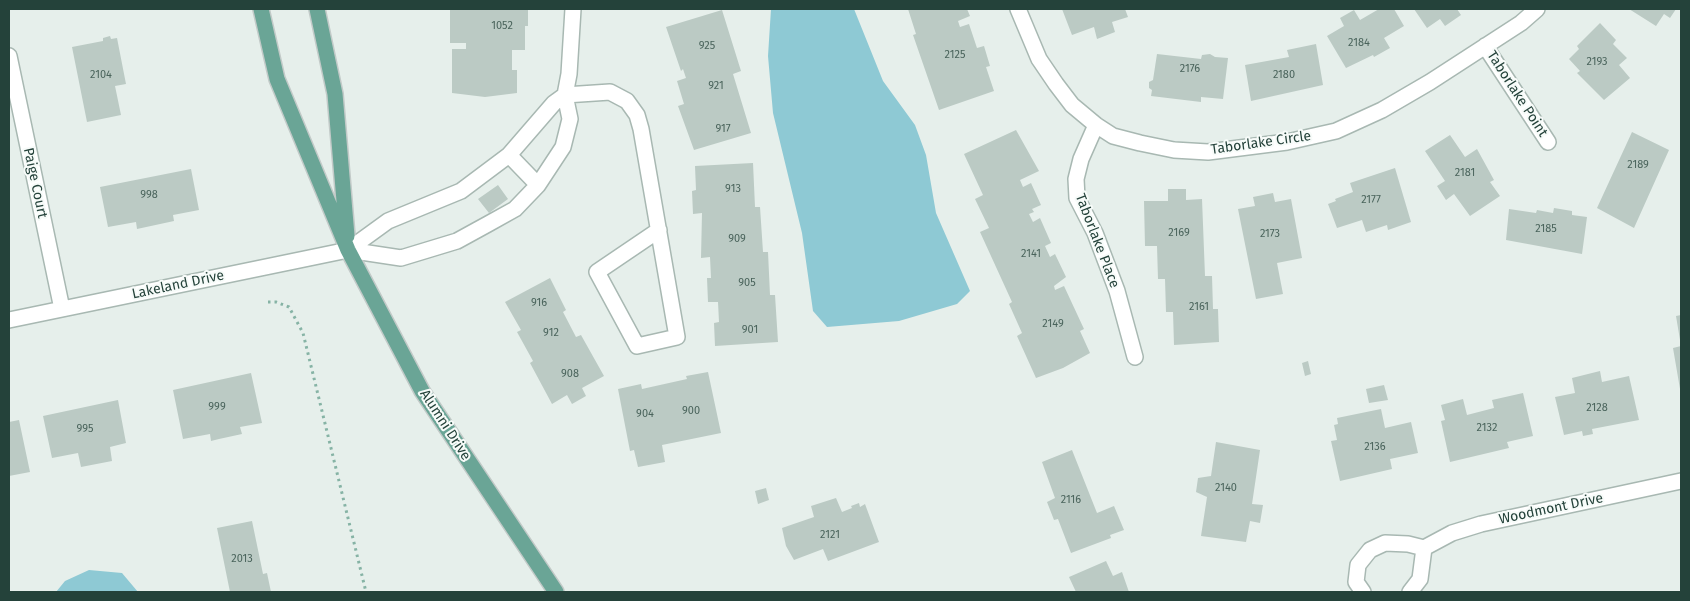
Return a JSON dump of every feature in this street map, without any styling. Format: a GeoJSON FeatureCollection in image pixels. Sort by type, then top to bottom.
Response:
{"type":"FeatureCollection","features":[{"type":"Feature","properties":{"kind":"main road","name":"Alumni Drive"},"geometry":{"type":"LineString","coordinates":[[261,9],[277,79],[348,250],[422,391],[556,592]]}},
{"type":"Feature","properties":{"kind":"main road","name":"Alumni Drive"},"geometry":{"type":"LineString","coordinates":[[317,9],[335,94],[348,250]]}},
{"type":"Feature","properties":{"kind":"street"},"geometry":{"type":"LineString","coordinates":[[348,250],[401,258],[457,241],[514,209],[538,185],[563,147],[570,119],[565,95],[569,74],[573,9]]}},
{"type":"Feature","properties":{"kind":"street","name":"Taborlake Circle"},"geometry":{"type":"LineString","coordinates":[[1018,9],[1039,59],[1072,105],[1096,126],[1113,136],[1174,150],[1208,152],[1287,142],[1336,131],[1382,110],[1521,23],[1537,9]]}},
{"type":"Feature","properties":{"kind":"street","name":"Taborlake Point"},"geometry":{"type":"LineString","coordinates":[[1485,46],[1548,142]]}},
{"type":"Feature","properties":{"kind":"street","name":"Paige Court"},"geometry":{"type":"LineString","coordinates":[[9,56],[62,309]]}},
{"type":"Feature","properties":{"kind":"street"},"geometry":{"type":"LineString","coordinates":[[348,250],[388,221],[461,191],[509,154],[554,103],[565,95],[610,92],[627,101],[638,115],[659,230],[677,337],[637,346],[597,272],[659,230]]}},
{"type":"Feature","properties":{"kind":"street","name":"Taborlake Place"},"geometry":{"type":"LineString","coordinates":[[1096,126],[1081,160],[1076,179],[1078,198],[1095,233],[1116,291],[1136,357]]}},
{"type":"Feature","properties":{"kind":"street"},"geometry":{"type":"LineString","coordinates":[[509,154],[538,185]]}},
{"type":"Feature","properties":{"kind":"street","name":"Lakeland Drive"},"geometry":{"type":"LineString","coordinates":[[9,320],[348,250]]}},
{"type":"Feature","properties":{"kind":"street","name":"Woodmont Drive"},"geometry":{"type":"LineString","coordinates":[[1424,548],[1452,533],[1481,524],[1681,481]]}},
{"type":"Feature","properties":{"kind":"street"},"geometry":{"type":"LineString","coordinates":[[1363,592],[1356,582],[1358,565],[1370,550],[1386,543],[1408,544],[1424,548],[1420,579],[1410,592]]}},
{"type":"Feature","properties":{"kind":"path"},"geometry":{"type":"LineString","coordinates":[[268,302],[276,302],[289,307],[303,332],[366,592]]}},
{"type":"Feature","properties":{"kind":"water"},"geometry":{"type":"Polygon","coordinates":[[[771,9],[854,9],[883,81],[915,125],[926,155],[936,213],[970,291],[957,304],[899,321],[827,327],[813,311],[802,233],[773,113],[768,56],[771,9]]]}},
{"type":"Feature","properties":{"kind":"water"},"geometry":{"type":"Polygon","coordinates":[[[89,570],[122,573],[138,592],[56,592],[65,581],[89,570]]]}},
{"type":"Feature","properties":{"kind":"building"},"geometry":{"type":"Polygon","coordinates":[[[450,9],[528,9],[528,26],[525,26],[525,50],[512,50],[512,70],[517,70],[517,93],[485,97],[452,93],[452,49],[466,49],[466,43],[450,43],[450,9]]]}},
{"type":"Feature","properties":{"kind":"building"},"geometry":{"type":"Polygon","coordinates":[[[908,9],[967,9],[970,16],[958,21],[960,27],[969,24],[977,48],[984,46],[990,66],[986,67],[994,91],[939,110],[913,35],[916,34],[908,9]]]}},
{"type":"Feature","properties":{"kind":"building"},"geometry":{"type":"Polygon","coordinates":[[[1062,9],[1125,9],[1128,17],[1112,22],[1115,32],[1097,39],[1094,27],[1072,35],[1062,9]]]}},
{"type":"Feature","properties":{"kind":"building"},"geometry":{"type":"Polygon","coordinates":[[[1379,9],[1394,9],[1404,26],[1384,38],[1390,48],[1374,57],[1373,55],[1346,68],[1327,36],[1344,26],[1340,18],[1354,10],[1360,20],[1379,9]]]}},
{"type":"Feature","properties":{"kind":"building"},"geometry":{"type":"Polygon","coordinates":[[[1414,9],[1457,9],[1461,15],[1445,26],[1440,19],[1427,28],[1414,9]]]}},
{"type":"Feature","properties":{"kind":"building"},"geometry":{"type":"Polygon","coordinates":[[[1629,9],[1676,9],[1670,18],[1664,14],[1656,26],[1629,9]]]}},
{"type":"Feature","properties":{"kind":"building"},"geometry":{"type":"Polygon","coordinates":[[[722,10],[741,71],[733,74],[751,133],[694,150],[678,106],[684,104],[677,81],[686,78],[683,69],[681,71],[666,27],[722,10]]]}},
{"type":"Feature","properties":{"kind":"building"},"geometry":{"type":"Polygon","coordinates":[[[1600,23],[1616,40],[1613,44],[1627,58],[1619,65],[1630,78],[1604,100],[1577,73],[1580,71],[1569,59],[1579,49],[1577,46],[1600,23]]]}},
{"type":"Feature","properties":{"kind":"building"},"geometry":{"type":"Polygon","coordinates":[[[110,36],[111,39],[117,38],[126,84],[115,86],[121,115],[87,122],[72,47],[103,41],[103,38],[110,36]]]}},
{"type":"Feature","properties":{"kind":"building"},"geometry":{"type":"Polygon","coordinates":[[[1316,44],[1323,85],[1251,101],[1245,65],[1289,57],[1287,50],[1316,44]]]}},
{"type":"Feature","properties":{"kind":"building"},"geometry":{"type":"Polygon","coordinates":[[[1157,54],[1201,59],[1202,55],[1210,54],[1215,57],[1228,58],[1223,99],[1201,97],[1201,102],[1151,96],[1152,90],[1149,88],[1149,82],[1153,80],[1157,54]]]}},
{"type":"Feature","properties":{"kind":"building"},"geometry":{"type":"Polygon","coordinates":[[[1016,130],[1039,171],[1020,180],[1023,187],[1031,183],[1041,205],[1032,209],[1034,212],[1029,214],[1033,222],[1040,218],[1051,243],[1045,246],[1050,257],[1055,254],[1066,277],[1054,286],[1055,290],[1064,286],[1084,329],[1080,331],[1090,353],[1063,368],[1036,378],[1017,336],[1022,333],[1009,304],[1012,302],[980,232],[989,228],[975,199],[983,195],[964,154],[1016,130]]]}},
{"type":"Feature","properties":{"kind":"building"},"geometry":{"type":"Polygon","coordinates":[[[1632,132],[1669,150],[1634,228],[1597,208],[1632,132]]]}},
{"type":"Feature","properties":{"kind":"building"},"geometry":{"type":"Polygon","coordinates":[[[1450,135],[1465,157],[1477,149],[1494,180],[1490,182],[1500,196],[1470,216],[1454,194],[1446,200],[1437,186],[1445,181],[1425,151],[1450,135]]]}},
{"type":"Feature","properties":{"kind":"building"},"geometry":{"type":"Polygon","coordinates":[[[753,163],[755,207],[760,207],[763,252],[768,252],[770,295],[775,295],[778,342],[715,346],[714,323],[719,322],[718,302],[708,302],[707,278],[711,278],[710,257],[701,258],[702,213],[693,214],[692,191],[696,190],[695,166],[753,163]]]}},
{"type":"Feature","properties":{"kind":"building"},"geometry":{"type":"Polygon","coordinates":[[[1395,168],[1411,222],[1388,230],[1387,225],[1366,232],[1362,220],[1337,228],[1328,204],[1353,192],[1350,183],[1395,168]]]}},
{"type":"Feature","properties":{"kind":"building"},"geometry":{"type":"Polygon","coordinates":[[[191,169],[199,210],[173,215],[174,221],[137,229],[136,222],[108,227],[100,187],[191,169]]]}},
{"type":"Feature","properties":{"kind":"building"},"geometry":{"type":"Polygon","coordinates":[[[498,185],[508,199],[489,213],[478,199],[498,185]]]}},
{"type":"Feature","properties":{"kind":"building"},"geometry":{"type":"Polygon","coordinates":[[[1168,189],[1186,189],[1186,200],[1202,199],[1205,276],[1212,276],[1213,309],[1218,309],[1219,342],[1174,345],[1173,312],[1166,312],[1165,279],[1158,279],[1157,246],[1145,246],[1144,201],[1168,201],[1168,189]]]}},
{"type":"Feature","properties":{"kind":"building"},"geometry":{"type":"Polygon","coordinates":[[[1273,193],[1275,202],[1291,199],[1302,258],[1277,263],[1283,294],[1256,299],[1238,209],[1255,206],[1253,197],[1273,193]]]}},
{"type":"Feature","properties":{"kind":"building"},"geometry":{"type":"Polygon","coordinates":[[[1554,208],[1572,211],[1572,215],[1587,217],[1582,254],[1506,240],[1509,209],[1536,213],[1537,210],[1553,213],[1554,208]]]}},
{"type":"Feature","properties":{"kind":"building"},"geometry":{"type":"Polygon","coordinates":[[[550,278],[566,310],[563,312],[576,337],[581,335],[604,376],[582,388],[586,396],[572,404],[567,395],[552,404],[530,363],[533,361],[517,332],[521,330],[505,302],[550,278]]]}},
{"type":"Feature","properties":{"kind":"building"},"geometry":{"type":"Polygon","coordinates":[[[1681,315],[1681,340],[1680,340],[1676,316],[1681,315]]]}},
{"type":"Feature","properties":{"kind":"building"},"geometry":{"type":"Polygon","coordinates":[[[1681,346],[1681,388],[1680,389],[1673,348],[1681,346]]]}},
{"type":"Feature","properties":{"kind":"building"},"geometry":{"type":"Polygon","coordinates":[[[1308,361],[1311,374],[1305,376],[1302,363],[1308,361]]]}},
{"type":"Feature","properties":{"kind":"building"},"geometry":{"type":"Polygon","coordinates":[[[1600,371],[1602,382],[1629,376],[1639,420],[1592,429],[1593,434],[1583,436],[1582,431],[1564,435],[1555,397],[1575,393],[1572,378],[1600,371]]]}},
{"type":"Feature","properties":{"kind":"building"},"geometry":{"type":"Polygon","coordinates":[[[708,372],[721,433],[662,445],[665,462],[638,467],[634,450],[630,451],[618,389],[641,384],[642,389],[687,379],[686,376],[708,372]]]}},
{"type":"Feature","properties":{"kind":"building"},"geometry":{"type":"Polygon","coordinates":[[[251,373],[262,423],[240,427],[242,434],[211,441],[210,434],[183,439],[173,390],[251,373]]]}},
{"type":"Feature","properties":{"kind":"building"},"geometry":{"type":"Polygon","coordinates":[[[1384,385],[1388,400],[1369,403],[1366,389],[1384,385]]]}},
{"type":"Feature","properties":{"kind":"building"},"geometry":{"type":"Polygon","coordinates":[[[1523,393],[1533,436],[1507,442],[1509,448],[1450,462],[1441,421],[1445,420],[1441,405],[1463,399],[1467,415],[1494,408],[1492,400],[1523,393]]]}},
{"type":"Feature","properties":{"kind":"building"},"geometry":{"type":"Polygon","coordinates":[[[118,400],[126,443],[110,447],[112,461],[81,467],[78,453],[52,458],[43,416],[118,400]]]}},
{"type":"Feature","properties":{"kind":"building"},"geometry":{"type":"Polygon","coordinates":[[[1381,409],[1385,428],[1411,422],[1418,453],[1390,459],[1392,469],[1340,481],[1331,441],[1337,440],[1334,425],[1338,424],[1337,418],[1381,409]]]}},
{"type":"Feature","properties":{"kind":"building"},"geometry":{"type":"Polygon","coordinates":[[[19,420],[30,472],[9,476],[9,422],[19,420]]]}},
{"type":"Feature","properties":{"kind":"building"},"geometry":{"type":"Polygon","coordinates":[[[1216,442],[1260,450],[1252,504],[1263,505],[1260,523],[1250,521],[1246,542],[1201,536],[1207,497],[1196,492],[1198,478],[1211,476],[1216,442]]]}},
{"type":"Feature","properties":{"kind":"building"},"geometry":{"type":"Polygon","coordinates":[[[1072,450],[1097,513],[1114,506],[1124,530],[1110,535],[1111,538],[1071,553],[1058,519],[1054,520],[1047,502],[1055,498],[1042,462],[1072,450]]]}},
{"type":"Feature","properties":{"kind":"building"},"geometry":{"type":"Polygon","coordinates":[[[766,488],[769,500],[758,504],[755,491],[766,488]]]}},
{"type":"Feature","properties":{"kind":"building"},"geometry":{"type":"Polygon","coordinates":[[[836,498],[842,512],[859,503],[860,507],[865,504],[879,542],[828,561],[823,549],[794,560],[786,546],[782,528],[814,517],[811,506],[836,498]]]}},
{"type":"Feature","properties":{"kind":"building"},"geometry":{"type":"Polygon","coordinates":[[[252,521],[263,574],[267,573],[271,592],[230,592],[217,528],[252,521]]]}},
{"type":"Feature","properties":{"kind":"building"},"geometry":{"type":"Polygon","coordinates":[[[1106,561],[1113,576],[1122,572],[1129,592],[1076,592],[1069,577],[1106,561]]]}}]}
